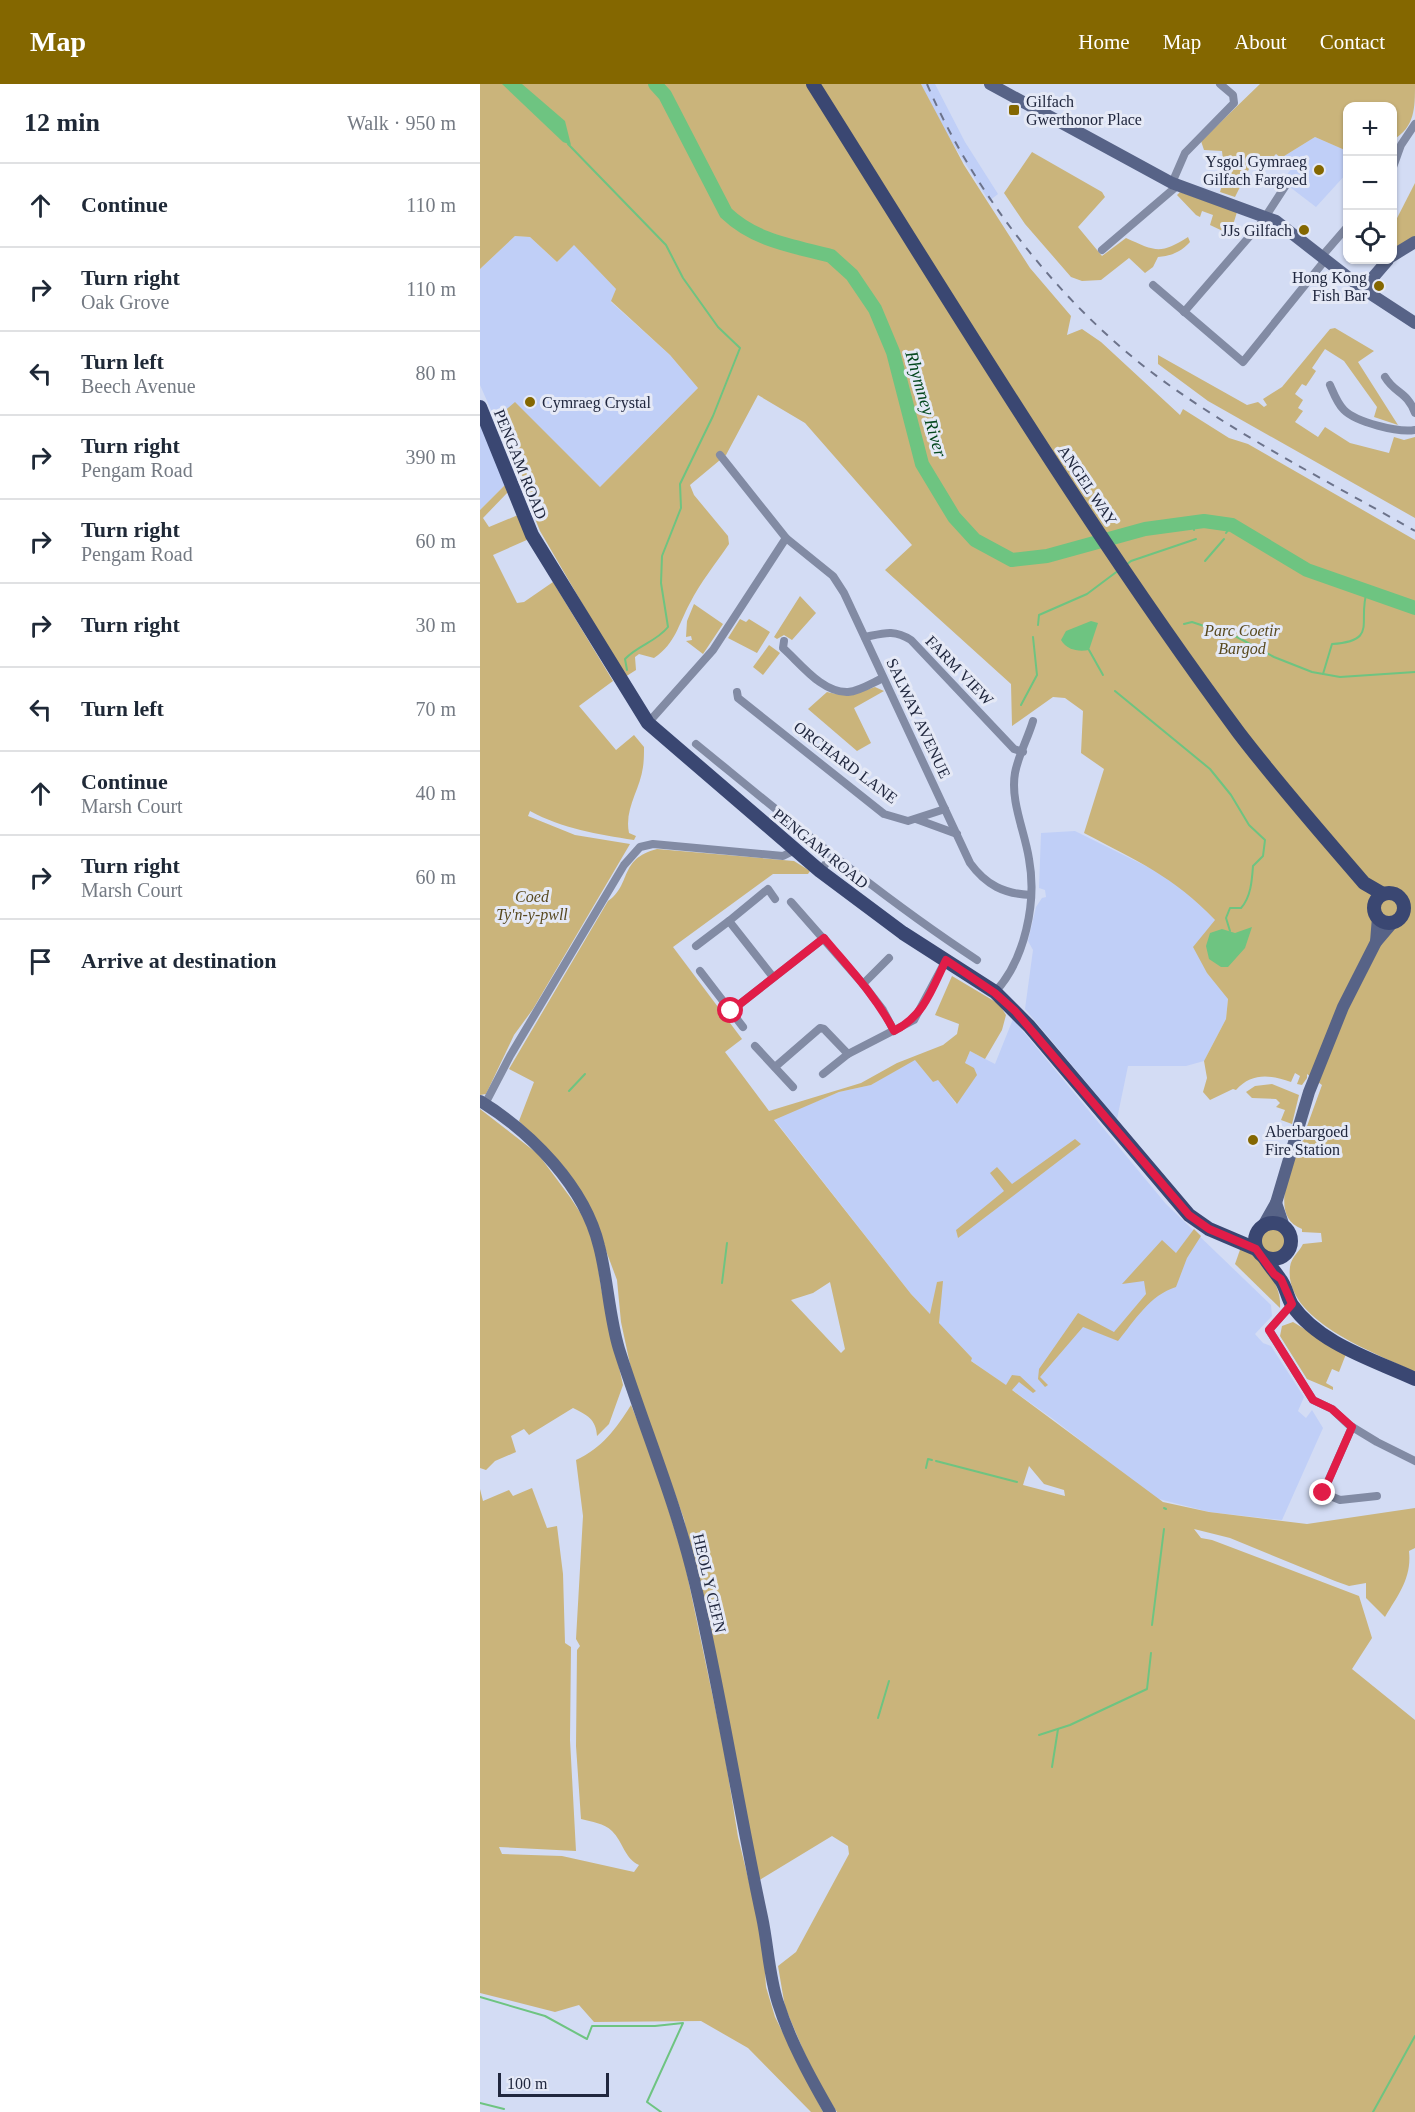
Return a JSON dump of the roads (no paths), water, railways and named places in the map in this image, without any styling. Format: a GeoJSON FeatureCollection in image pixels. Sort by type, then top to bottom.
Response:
{"type":"FeatureCollection","features":[{"type":"Feature","properties":{"kind":"main road","name":"ANGEL WAY"},"geometry":{"type":"LineString","coordinates":[[813,84],[973,340],[1154,613],[1240,734],[1364,883],[1376,912]]}},
{"type":"Feature","properties":{"kind":"main road","name":"PENGAM ROAD"},"geometry":{"type":"LineString","coordinates":[[480,406],[532,535],[648,723],[820,871],[903,933],[995,993],[1029,1026],[1189,1215],[1209,1229],[1260,1253],[1274,1274],[1281,1279],[1292,1304],[1311,1324],[1331,1339],[1415,1378]]}},
{"type":"Feature","properties":{"kind":"main road","name":"ANGEL WAY"},"geometry":{"type":"LineString","coordinates":[[1364,883],[1383,894]]}},
{"type":"Feature","properties":{"kind":"main road"},"geometry":{"type":"LineString","coordinates":[[1400,898],[1404,907],[1403,918],[1385,922],[1376,912],[1377,900],[1383,894],[1392,893],[1415,903]]}},
{"type":"Feature","properties":{"kind":"main road"},"geometry":{"type":"LineString","coordinates":[[1232,1238],[1274,1223],[1284,1227],[1291,1242],[1285,1254],[1281,1279]]}},
{"type":"Feature","properties":{"kind":"main road"},"geometry":{"type":"LineString","coordinates":[[1260,1229],[1255,1239],[1260,1253],[1274,1259],[1285,1254]]}},
{"type":"Feature","properties":{"kind":"street"},"geometry":{"type":"LineString","coordinates":[[990,84],[1174,184],[1266,216],[1362,289],[1415,323]]}},
{"type":"Feature","properties":{"kind":"street"},"geometry":{"type":"LineString","coordinates":[[1102,250],[1174,184],[1185,153],[1234,103],[1233,95],[1220,84]]}},
{"type":"Feature","properties":{"kind":"street"},"geometry":{"type":"LineString","coordinates":[[1397,156],[1401,145],[1415,124]]}},
{"type":"Feature","properties":{"kind":"street"},"geometry":{"type":"LineString","coordinates":[[1184,312],[1266,216],[1286,185]]}},
{"type":"Feature","properties":{"kind":"street"},"geometry":{"type":"LineString","coordinates":[[1153,285],[1244,362],[1343,231]]}},
{"type":"Feature","properties":{"kind":"street"},"geometry":{"type":"LineString","coordinates":[[1397,253],[1415,242]]}},
{"type":"Feature","properties":{"kind":"street"},"geometry":{"type":"LineString","coordinates":[[1362,289],[1384,264]]}},
{"type":"Feature","properties":{"kind":"street"},"geometry":{"type":"LineString","coordinates":[[1385,377],[1390,386],[1409,399],[1415,413]]}},
{"type":"Feature","properties":{"kind":"street"},"geometry":{"type":"LineString","coordinates":[[1330,385],[1338,403],[1358,420],[1407,432],[1415,430]]}},
{"type":"Feature","properties":{"kind":"street","name":"SALWAY AVENUE"},"geometry":{"type":"LineString","coordinates":[[720,455],[786,538],[833,576],[865,637],[970,863],[990,885],[1031,895]]}},
{"type":"Feature","properties":{"kind":"street"},"geometry":{"type":"LineString","coordinates":[[648,723],[714,650],[786,538]]}},
{"type":"Feature","properties":{"kind":"street","name":"FARM VIEW"},"geometry":{"type":"LineString","coordinates":[[865,637],[888,631],[900,633],[911,640],[1014,749],[1023,752]]}},
{"type":"Feature","properties":{"kind":"street"},"geometry":{"type":"LineString","coordinates":[[781,646],[822,684],[833,690],[849,692],[883,678]]}},
{"type":"Feature","properties":{"kind":"street","name":"ORCHARD LANE"},"geometry":{"type":"LineString","coordinates":[[735,697],[884,814],[908,821],[945,809]]}},
{"type":"Feature","properties":{"kind":"street"},"geometry":{"type":"LineString","coordinates":[[995,993],[1019,955],[1031,895],[1030,861],[1017,804],[1015,773],[1033,721]]}},
{"type":"Feature","properties":{"kind":"street"},"geometry":{"type":"LineString","coordinates":[[696,744],[832,856],[910,916],[977,960]]}},
{"type":"Feature","properties":{"kind":"street"},"geometry":{"type":"LineString","coordinates":[[916,819],[957,834]]}},
{"type":"Feature","properties":{"kind":"street"},"geometry":{"type":"LineString","coordinates":[[483,1103],[624,865],[640,847],[653,844],[783,856],[795,850]]}},
{"type":"Feature","properties":{"kind":"street"},"geometry":{"type":"LineString","coordinates":[[820,871],[832,856]]}},
{"type":"Feature","properties":{"kind":"street"},"geometry":{"type":"LineString","coordinates":[[696,946],[768,890],[775,899]]}},
{"type":"Feature","properties":{"kind":"street"},"geometry":{"type":"LineString","coordinates":[[791,902],[863,984],[883,1010],[894,1031]]}},
{"type":"Feature","properties":{"kind":"street"},"geometry":{"type":"LineString","coordinates":[[1376,912],[1376,942]]}},
{"type":"Feature","properties":{"kind":"street"},"geometry":{"type":"LineString","coordinates":[[1260,1229],[1276,1203],[1309,1092],[1343,1007],[1376,942],[1403,918]]}},
{"type":"Feature","properties":{"kind":"street"},"geometry":{"type":"LineString","coordinates":[[729,921],[773,977]]}},
{"type":"Feature","properties":{"kind":"street"},"geometry":{"type":"LineString","coordinates":[[731,1011],[824,938]]}},
{"type":"Feature","properties":{"kind":"street"},"geometry":{"type":"LineString","coordinates":[[863,984],[889,958]]}},
{"type":"Feature","properties":{"kind":"street"},"geometry":{"type":"LineString","coordinates":[[823,1074],[848,1053],[907,1025],[920,1013],[946,960]]}},
{"type":"Feature","properties":{"kind":"street"},"geometry":{"type":"LineString","coordinates":[[700,970],[742,1027]]}},
{"type":"Feature","properties":{"kind":"street"},"geometry":{"type":"LineString","coordinates":[[775,1067],[820,1028],[824,1029],[848,1053]]}},
{"type":"Feature","properties":{"kind":"street"},"geometry":{"type":"LineString","coordinates":[[755,1046],[793,1087]]}},
{"type":"Feature","properties":{"kind":"street","name":"HEOL Y CEFN"},"geometry":{"type":"LineString","coordinates":[[483,1103],[552,1161],[568,1181],[594,1228],[617,1344],[676,1509],[695,1584],[727,1737],[746,1851],[771,1955],[777,2002],[809,2075],[830,2112]]}},
{"type":"Feature","properties":{"kind":"street"},"geometry":{"type":"LineString","coordinates":[[1276,1203],[1284,1227]]}},
{"type":"Feature","properties":{"kind":"street"},"geometry":{"type":"LineString","coordinates":[[1292,1304],[1269,1330],[1313,1400],[1332,1409],[1352,1427],[1415,1461]]}},
{"type":"Feature","properties":{"kind":"street"},"geometry":{"type":"LineString","coordinates":[[1352,1427],[1322,1495],[1340,1500],[1377,1496]]}},
{"type":"Feature","properties":{"kind":"waterway","name":"Rhymney River"},"geometry":{"type":"LineString","coordinates":[[655,84],[665,95],[726,213],[749,230],[762,236],[831,256],[852,275],[875,309],[893,352],[922,464],[954,517],[975,540],[1012,560],[1047,556],[1145,529],[1204,521],[1232,525],[1307,570],[1415,608]]}},
{"type":"Feature","properties":{"kind":"waterway"},"geometry":{"type":"LineString","coordinates":[[568,144],[666,245],[683,278],[718,327],[740,348],[713,416],[680,484],[681,508],[662,556],[661,583],[668,627],[625,659],[627,670]]}},
{"type":"Feature","properties":{"kind":"waterway","name":"Rhymney River"},"geometry":{"type":"LineString","coordinates":[[1193,522],[1194,530]]}},
{"type":"Feature","properties":{"kind":"waterway"},"geometry":{"type":"LineString","coordinates":[[1226,533],[1232,525]]}},
{"type":"Feature","properties":{"kind":"waterway"},"geometry":{"type":"LineString","coordinates":[[1126,565],[1131,561],[1196,539]]}},
{"type":"Feature","properties":{"kind":"waterway"},"geometry":{"type":"LineString","coordinates":[[1205,561],[1224,539]]}},
{"type":"Feature","properties":{"kind":"waterway"},"geometry":{"type":"LineString","coordinates":[[1038,625],[1039,615],[1087,594],[1119,570]]}},
{"type":"Feature","properties":{"kind":"waterway"},"geometry":{"type":"LineString","coordinates":[[1323,674],[1332,644],[1356,639],[1361,634],[1367,591]]}},
{"type":"Feature","properties":{"kind":"waterway"},"geometry":{"type":"LineString","coordinates":[[1184,624],[1192,622],[1237,637],[1274,657],[1312,672],[1340,677],[1415,672]]}},
{"type":"Feature","properties":{"kind":"waterway"},"geometry":{"type":"LineString","coordinates":[[1021,705],[1037,675],[1033,637]]}},
{"type":"Feature","properties":{"kind":"waterway"},"geometry":{"type":"LineString","coordinates":[[1089,650],[1103,675]]}},
{"type":"Feature","properties":{"kind":"waterway"},"geometry":{"type":"LineString","coordinates":[[1115,691],[1210,769],[1231,795],[1249,825],[1265,840],[1263,856],[1253,866],[1247,899],[1241,908],[1230,908],[1226,918],[1230,931]]}},
{"type":"Feature","properties":{"kind":"waterway"},"geometry":{"type":"LineString","coordinates":[[569,1091],[585,1074]]}},
{"type":"Feature","properties":{"kind":"waterway"},"geometry":{"type":"LineString","coordinates":[[722,1283],[727,1243]]}},
{"type":"Feature","properties":{"kind":"waterway"},"geometry":{"type":"LineString","coordinates":[[926,1468],[928,1459],[932,1460]]}},
{"type":"Feature","properties":{"kind":"waterway"},"geometry":{"type":"LineString","coordinates":[[936,1461],[1017,1482]]}},
{"type":"Feature","properties":{"kind":"waterway"},"geometry":{"type":"LineString","coordinates":[[1152,1625],[1164,1529]]}},
{"type":"Feature","properties":{"kind":"waterway"},"geometry":{"type":"LineString","coordinates":[[1039,1735],[1070,1725],[1147,1689],[1151,1653]]}},
{"type":"Feature","properties":{"kind":"waterway"},"geometry":{"type":"LineString","coordinates":[[878,1718],[889,1681]]}},
{"type":"Feature","properties":{"kind":"waterway"},"geometry":{"type":"LineString","coordinates":[[1052,1767],[1058,1729]]}},
{"type":"Feature","properties":{"kind":"waterway"},"geometry":{"type":"LineString","coordinates":[[480,1997],[545,2016],[587,2039],[592,2026],[655,2026],[683,2023],[647,2102],[661,2112]]}},
{"type":"Feature","properties":{"kind":"waterway"},"geometry":{"type":"LineString","coordinates":[[1373,2112],[1415,2036]]}},
{"type":"Feature","properties":{"kind":"waterway"},"geometry":{"type":"LineString","coordinates":[[480,2103],[504,2109]]}},
{"type":"Feature","properties":{"kind":"railway"},"geometry":{"type":"LineString","coordinates":[[927,84],[971,169],[998,210],[1028,250],[1095,324],[1132,356],[1198,405],[1259,443],[1415,531]]}},
{"type":"Feature","properties":{"kind":"place","name":"Gilfach Gwerthonor Place"},"geometry":{"type":"Point","coordinates":[1014,110]}},
{"type":"Feature","properties":{"kind":"place","name":"Ysgol Gymraeg Gilfach Fargoed"},"geometry":{"type":"Point","coordinates":[1319,170]}},
{"type":"Feature","properties":{"kind":"place","name":"JJs Gilfach"},"geometry":{"type":"Point","coordinates":[1304,230]}},
{"type":"Feature","properties":{"kind":"place","name":"Hong Kong Fish Bar"},"geometry":{"type":"Point","coordinates":[1379,286]}},
{"type":"Feature","properties":{"kind":"place","name":"Cymraeg Crystal"},"geometry":{"type":"Point","coordinates":[530,402]}},
{"type":"Feature","properties":{"kind":"place","name":"Aberbargoed Fire Station"},"geometry":{"type":"Point","coordinates":[1253,1140]}},
{"type":"Feature","properties":{"kind":"park label","name":"Parc Coetir Bargod"},"geometry":{"type":"Point","coordinates":[1242,639]}},
{"type":"Feature","properties":{"kind":"park label","name":"Coed Ty'n-y-pwll"},"geometry":{"type":"Point","coordinates":[532,905]}}]}
